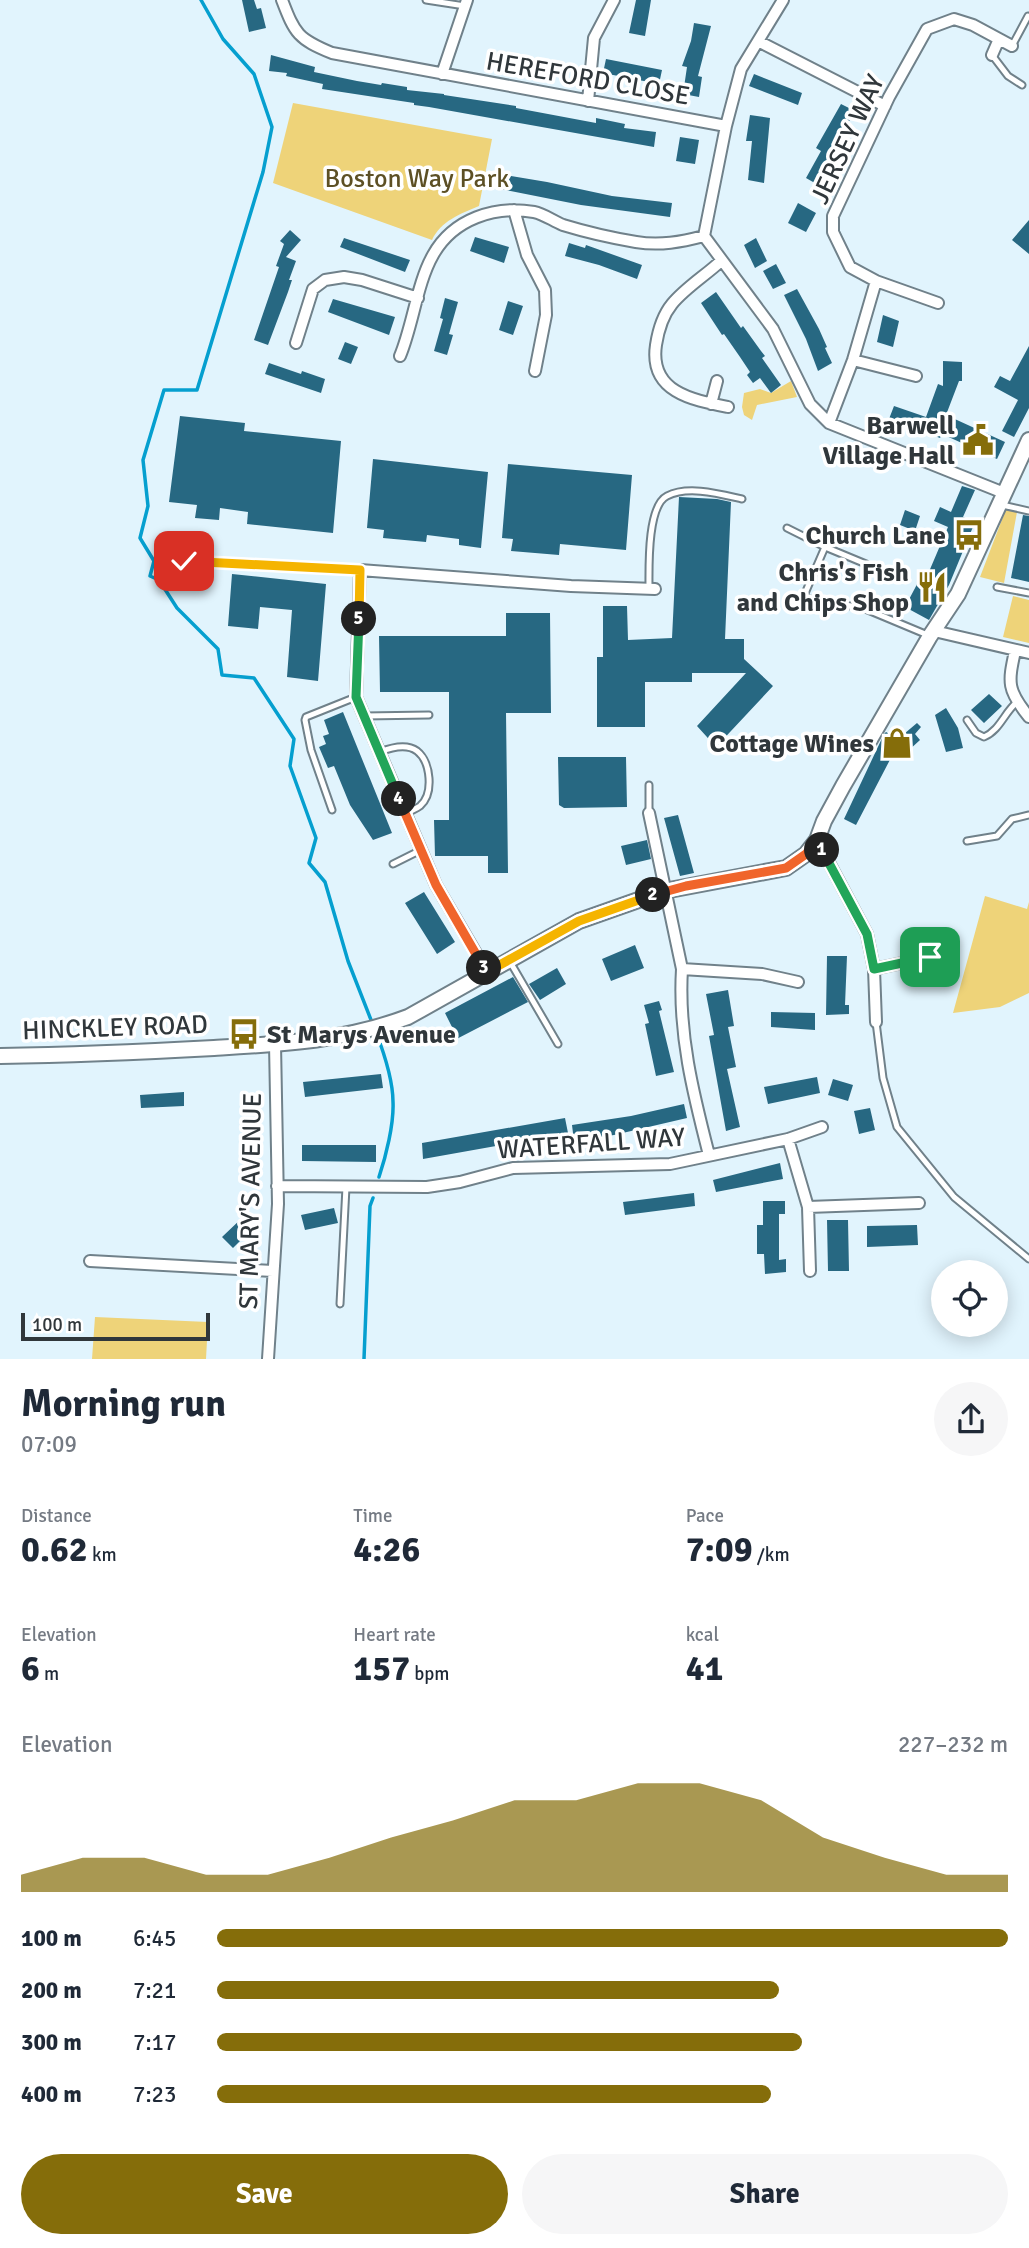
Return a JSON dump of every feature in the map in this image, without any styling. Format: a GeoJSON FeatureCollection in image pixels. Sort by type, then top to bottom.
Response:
{"type":"FeatureCollection","features":[{"type":"Feature","properties":{"kind":"street","name":"HEREFORD CLOSE"},"geometry":{"type":"LineString","coordinates":[[282,0],[290,21],[305,42],[332,53],[726,126]]}},
{"type":"Feature","properties":{"kind":"street"},"geometry":{"type":"LineString","coordinates":[[588,101],[594,38],[614,0]]}},
{"type":"Feature","properties":{"kind":"street"},"geometry":{"type":"LineString","coordinates":[[783,0],[741,69],[726,126],[704,236],[774,329],[810,404],[830,423],[1001,499]]}},
{"type":"Feature","properties":{"kind":"street","name":"HEREFORD CLOSE"},"geometry":{"type":"LineString","coordinates":[[442,74],[466,3]]}},
{"type":"Feature","properties":{"kind":"street","name":"JERSEY WAY"},"geometry":{"type":"LineString","coordinates":[[938,303],[876,282],[850,267],[833,232],[833,216],[885,106],[927,29],[954,19],[973,25],[1013,46]]}},
{"type":"Feature","properties":{"kind":"street"},"geometry":{"type":"LineString","coordinates":[[992,55],[999,39]]}},
{"type":"Feature","properties":{"kind":"street"},"geometry":{"type":"LineString","coordinates":[[758,41],[885,106]]}},
{"type":"Feature","properties":{"kind":"street"},"geometry":{"type":"LineString","coordinates":[[400,356],[432,256],[445,237],[463,223],[480,215],[514,210],[537,212],[563,225],[636,242],[666,245],[704,236]]}},
{"type":"Feature","properties":{"kind":"street"},"geometry":{"type":"LineString","coordinates":[[514,210],[527,255],[545,290],[546,315],[535,371]]}},
{"type":"Feature","properties":{"kind":"street"},"geometry":{"type":"LineString","coordinates":[[721,261],[671,305],[658,333],[654,358],[666,384],[688,399],[728,407]]}},
{"type":"Feature","properties":{"kind":"street"},"geometry":{"type":"LineString","coordinates":[[296,342],[313,289],[324,280],[344,277],[362,280],[418,298]]}},
{"type":"Feature","properties":{"kind":"street"},"geometry":{"type":"LineString","coordinates":[[830,423],[853,360],[876,282]]}},
{"type":"Feature","properties":{"kind":"street"},"geometry":{"type":"LineString","coordinates":[[853,360],[916,376]]}},
{"type":"Feature","properties":{"kind":"street"},"geometry":{"type":"LineString","coordinates":[[711,404],[717,381]]}},
{"type":"Feature","properties":{"kind":"street"},"geometry":{"type":"LineString","coordinates":[[876,1022],[874,969],[867,934],[817,840],[837,797],[932,633],[958,594],[1029,440]]}},
{"type":"Feature","properties":{"kind":"street"},"geometry":{"type":"LineString","coordinates":[[487,972],[436,885],[356,697],[360,570],[571,586],[652,589]]}},
{"type":"Feature","properties":{"kind":"street"},"geometry":{"type":"LineString","coordinates":[[932,633],[1029,653]]}},
{"type":"Feature","properties":{"kind":"street"},"geometry":{"type":"LineString","coordinates":[[1015,651],[1009,680],[1017,702],[1029,717]]}},
{"type":"Feature","properties":{"kind":"street"},"geometry":{"type":"LineString","coordinates":[[649,813],[682,969],[682,1035],[709,1155]]}},
{"type":"Feature","properties":{"kind":"street","name":"HINCKLEY ROAD"},"geometry":{"type":"LineString","coordinates":[[0,1056],[102,1055],[275,1044],[351,1035],[408,1017],[579,921],[664,891],[786,868],[806,854],[817,840]]}},
{"type":"Feature","properties":{"kind":"street"},"geometry":{"type":"LineString","coordinates":[[874,969],[930,957],[940,935]]}},
{"type":"Feature","properties":{"kind":"street"},"geometry":{"type":"LineString","coordinates":[[682,969],[762,974],[798,982]]}},
{"type":"Feature","properties":{"kind":"street","name":"ST MARY'S AVENUE"},"geometry":{"type":"LineString","coordinates":[[268,1359],[277,1185],[275,1044]]}},
{"type":"Feature","properties":{"kind":"street","name":"WATERFALL WAY"},"geometry":{"type":"LineString","coordinates":[[277,1185],[427,1187],[460,1182],[513,1168],[659,1165],[788,1139],[822,1127]]}},
{"type":"Feature","properties":{"kind":"street"},"geometry":{"type":"LineString","coordinates":[[788,1139],[808,1207],[810,1271]]}},
{"type":"Feature","properties":{"kind":"street"},"geometry":{"type":"LineString","coordinates":[[808,1207],[919,1203]]}},
{"type":"Feature","properties":{"kind":"street"},"geometry":{"type":"LineString","coordinates":[[90,1261],[274,1271]]}},
{"type":"Feature","properties":{"kind":"lane"},"geometry":{"type":"LineString","coordinates":[[426,0],[466,3]]}},
{"type":"Feature","properties":{"kind":"lane"},"geometry":{"type":"LineString","coordinates":[[1013,46],[1028,16]]}},
{"type":"Feature","properties":{"kind":"lane"},"geometry":{"type":"LineString","coordinates":[[992,55],[1008,76],[1022,85]]}},
{"type":"Feature","properties":{"kind":"lane"},"geometry":{"type":"LineString","coordinates":[[652,589],[649,542],[658,506],[664,497],[681,491],[741,499]]}},
{"type":"Feature","properties":{"kind":"lane"},"geometry":{"type":"LineString","coordinates":[[1001,499],[1029,511]]}},
{"type":"Feature","properties":{"kind":"lane"},"geometry":{"type":"LineString","coordinates":[[787,528],[866,564]]}},
{"type":"Feature","properties":{"kind":"lane"},"geometry":{"type":"LineString","coordinates":[[825,547],[800,597],[863,608],[932,633]]}},
{"type":"Feature","properties":{"kind":"lane"},"geometry":{"type":"LineString","coordinates":[[184,561],[360,570]]}},
{"type":"Feature","properties":{"kind":"lane"},"geometry":{"type":"LineString","coordinates":[[997,587],[1029,593]]}},
{"type":"Feature","properties":{"kind":"lane"},"geometry":{"type":"LineString","coordinates":[[332,810],[310,750],[304,720],[356,697]]}},
{"type":"Feature","properties":{"kind":"lane"},"geometry":{"type":"LineString","coordinates":[[967,720],[976,733],[984,737],[994,733],[1006,712],[1017,702]]}},
{"type":"Feature","properties":{"kind":"lane"},"geometry":{"type":"LineString","coordinates":[[364,716],[429,715]]}},
{"type":"Feature","properties":{"kind":"lane"},"geometry":{"type":"LineString","coordinates":[[380,752],[405,747],[416,751],[424,761],[429,777],[428,795],[421,806],[405,814]]}},
{"type":"Feature","properties":{"kind":"lane"},"geometry":{"type":"LineString","coordinates":[[649,785],[649,813]]}},
{"type":"Feature","properties":{"kind":"lane"},"geometry":{"type":"LineString","coordinates":[[967,841],[997,836],[1012,819],[1029,816]]}},
{"type":"Feature","properties":{"kind":"lane"},"geometry":{"type":"LineString","coordinates":[[393,864],[421,850]]}},
{"type":"Feature","properties":{"kind":"lane"},"geometry":{"type":"LineString","coordinates":[[509,960],[558,1044]]}},
{"type":"Feature","properties":{"kind":"lane"},"geometry":{"type":"LineString","coordinates":[[876,1022],[883,1078],[897,1127],[954,1197],[1029,1259]]}},
{"type":"Feature","properties":{"kind":"lane"},"geometry":{"type":"LineString","coordinates":[[340,1304],[346,1187]]}},
{"type":"Feature","properties":{"kind":"green space","name":"Boston Way Park"},"geometry":{"type":"Polygon","coordinates":[[[293,103],[492,139],[479,206],[446,223],[432,240],[273,183],[293,103]]]}},
{"type":"Feature","properties":{"kind":"green space"},"geometry":{"type":"Polygon","coordinates":[[[791,381],[797,397],[757,405],[752,420],[744,415],[744,393],[760,389],[771,393],[791,381]]]}},
{"type":"Feature","properties":{"kind":"green space"},"geometry":{"type":"Polygon","coordinates":[[[1006,509],[1017,512],[1004,583],[980,577],[1006,509]]]}},
{"type":"Feature","properties":{"kind":"green space"},"geometry":{"type":"Polygon","coordinates":[[[1013,596],[1029,600],[1029,643],[1003,637],[1013,596]]]}},
{"type":"Feature","properties":{"kind":"green space"},"geometry":{"type":"Polygon","coordinates":[[[985,896],[1027,909],[1029,902],[1029,993],[1000,1007],[953,1013],[985,896]]]}},
{"type":"Feature","properties":{"kind":"green space"},"geometry":{"type":"Polygon","coordinates":[[[95,1317],[208,1322],[206,1359],[92,1359],[95,1317]]]}},
{"type":"Feature","properties":{"kind":"building"},"geometry":{"type":"Polygon","coordinates":[[[242,0],[254,0],[257,9],[261,8],[266,28],[249,32],[242,0]]]}},
{"type":"Feature","properties":{"kind":"building"},"geometry":{"type":"Polygon","coordinates":[[[636,0],[651,0],[645,36],[629,33],[636,0]]]}},
{"type":"Feature","properties":{"kind":"building"},"geometry":{"type":"Polygon","coordinates":[[[694,23],[711,26],[698,76],[702,77],[699,97],[683,94],[687,67],[682,66],[694,23]]]}},
{"type":"Feature","properties":{"kind":"building"},"geometry":{"type":"Polygon","coordinates":[[[271,55],[315,67],[314,72],[357,81],[516,106],[596,123],[596,118],[625,124],[624,128],[656,132],[654,147],[322,89],[323,84],[286,76],[287,73],[269,71],[271,55]]]}},
{"type":"Feature","properties":{"kind":"building"},"geometry":{"type":"Polygon","coordinates":[[[606,59],[662,70],[659,84],[603,73],[606,59]]]}},
{"type":"Feature","properties":{"kind":"building"},"geometry":{"type":"Polygon","coordinates":[[[754,74],[802,93],[798,105],[749,86],[754,74]]]}},
{"type":"Feature","properties":{"kind":"building"},"geometry":{"type":"Polygon","coordinates":[[[841,104],[855,111],[825,163],[830,166],[820,186],[806,178],[821,151],[816,148],[841,104]]]}},
{"type":"Feature","properties":{"kind":"building"},"geometry":{"type":"Polygon","coordinates":[[[750,115],[770,118],[764,183],[748,180],[752,141],[746,141],[750,115]]]}},
{"type":"Feature","properties":{"kind":"building"},"geometry":{"type":"Polygon","coordinates":[[[680,137],[699,140],[695,164],[676,161],[680,137]]]}},
{"type":"Feature","properties":{"kind":"building"},"geometry":{"type":"Polygon","coordinates":[[[494,173],[612,196],[672,203],[670,217],[581,205],[491,187],[494,173]]]}},
{"type":"Feature","properties":{"kind":"building"},"geometry":{"type":"Polygon","coordinates":[[[798,203],[816,213],[806,232],[788,223],[798,203]]]}},
{"type":"Feature","properties":{"kind":"building"},"geometry":{"type":"Polygon","coordinates":[[[1029,220],[1029,254],[1012,240],[1029,220]]]}},
{"type":"Feature","properties":{"kind":"building"},"geometry":{"type":"Polygon","coordinates":[[[290,230],[301,240],[286,257],[296,261],[288,292],[268,345],[254,340],[279,267],[276,266],[284,244],[280,241],[290,230]]]}},
{"type":"Feature","properties":{"kind":"building"},"geometry":{"type":"Polygon","coordinates":[[[475,237],[509,247],[504,263],[470,251],[475,237]]]}},
{"type":"Feature","properties":{"kind":"building"},"geometry":{"type":"Polygon","coordinates":[[[344,238],[410,260],[405,272],[340,247],[344,238]]]}},
{"type":"Feature","properties":{"kind":"building"},"geometry":{"type":"Polygon","coordinates":[[[756,238],[767,261],[755,268],[744,245],[756,238]]]}},
{"type":"Feature","properties":{"kind":"building"},"geometry":{"type":"Polygon","coordinates":[[[569,243],[585,248],[586,245],[642,265],[637,279],[565,256],[569,243]]]}},
{"type":"Feature","properties":{"kind":"building"},"geometry":{"type":"Polygon","coordinates":[[[776,264],[786,283],[773,289],[763,271],[776,264]]]}},
{"type":"Feature","properties":{"kind":"building"},"geometry":{"type":"Polygon","coordinates":[[[797,289],[819,329],[832,363],[818,371],[806,339],[784,295],[797,289]]]}},
{"type":"Feature","properties":{"kind":"building"},"geometry":{"type":"Polygon","coordinates":[[[716,292],[765,356],[762,358],[781,385],[771,393],[760,378],[753,383],[747,375],[750,372],[701,303],[716,292]]]}},
{"type":"Feature","properties":{"kind":"building"},"geometry":{"type":"Polygon","coordinates":[[[445,298],[458,302],[449,334],[453,335],[447,355],[434,351],[443,319],[440,318],[445,298]]]}},
{"type":"Feature","properties":{"kind":"building"},"geometry":{"type":"Polygon","coordinates":[[[333,299],[395,317],[389,335],[328,312],[333,299]]]}},
{"type":"Feature","properties":{"kind":"building"},"geometry":{"type":"Polygon","coordinates":[[[508,301],[523,306],[513,335],[499,330],[508,301]]]}},
{"type":"Feature","properties":{"kind":"building"},"geometry":{"type":"Polygon","coordinates":[[[883,315],[899,321],[893,347],[877,342],[883,315]]]}},
{"type":"Feature","properties":{"kind":"building"},"geometry":{"type":"Polygon","coordinates":[[[345,342],[358,347],[351,364],[338,359],[345,342]]]}},
{"type":"Feature","properties":{"kind":"building"},"geometry":{"type":"Polygon","coordinates":[[[1029,346],[1029,408],[1014,437],[1002,431],[1018,400],[994,387],[1000,376],[1010,381],[1029,346]]]}},
{"type":"Feature","properties":{"kind":"building"},"geometry":{"type":"Polygon","coordinates":[[[943,361],[962,362],[962,381],[959,381],[946,415],[1005,442],[997,459],[942,434],[940,438],[889,419],[894,406],[926,417],[938,384],[943,386],[943,361]]]}},
{"type":"Feature","properties":{"kind":"building"},"geometry":{"type":"Polygon","coordinates":[[[269,363],[325,379],[321,393],[265,374],[269,363]]]}},
{"type":"Feature","properties":{"kind":"building"},"geometry":{"type":"Polygon","coordinates":[[[180,416],[245,423],[244,431],[341,441],[333,533],[247,524],[248,512],[220,508],[219,520],[195,518],[197,505],[169,502],[180,416]]]}},
{"type":"Feature","properties":{"kind":"building"},"geometry":{"type":"Polygon","coordinates":[[[373,459],[488,472],[481,548],[459,545],[459,539],[427,535],[426,542],[383,538],[384,530],[367,528],[373,459]]]}},
{"type":"Feature","properties":{"kind":"building"},"geometry":{"type":"Polygon","coordinates":[[[508,464],[632,475],[626,550],[560,544],[559,555],[511,551],[513,539],[502,538],[508,464]]]}},
{"type":"Feature","properties":{"kind":"building"},"geometry":{"type":"Polygon","coordinates":[[[962,486],[975,490],[963,517],[975,522],[949,585],[929,620],[905,607],[924,571],[928,574],[948,527],[934,521],[940,507],[951,512],[962,486]]]}},
{"type":"Feature","properties":{"kind":"building"},"geometry":{"type":"Polygon","coordinates":[[[679,497],[731,502],[725,639],[744,639],[744,659],[773,686],[716,747],[697,726],[746,673],[692,673],[692,682],[645,682],[645,727],[597,727],[597,657],[603,657],[603,606],[627,606],[628,640],[672,638],[679,497]]]}},
{"type":"Feature","properties":{"kind":"building"},"geometry":{"type":"Polygon","coordinates":[[[905,510],[920,516],[915,531],[900,525],[905,510]]]}},
{"type":"Feature","properties":{"kind":"building"},"geometry":{"type":"Polygon","coordinates":[[[1023,515],[1029,516],[1029,582],[1011,578],[1023,515]]]}},
{"type":"Feature","properties":{"kind":"building"},"geometry":{"type":"Polygon","coordinates":[[[232,574],[326,584],[318,681],[287,677],[292,610],[260,607],[258,629],[228,626],[232,574]]]}},
{"type":"Feature","properties":{"kind":"building"},"geometry":{"type":"Polygon","coordinates":[[[506,613],[550,613],[551,713],[506,713],[508,873],[488,873],[488,856],[435,856],[434,820],[449,820],[449,692],[380,692],[379,636],[506,636],[506,613]]]}},
{"type":"Feature","properties":{"kind":"building"},"geometry":{"type":"Polygon","coordinates":[[[989,694],[1002,706],[984,723],[971,710],[989,694]]]}},
{"type":"Feature","properties":{"kind":"building"},"geometry":{"type":"Polygon","coordinates":[[[946,708],[958,728],[963,748],[946,752],[935,715],[946,708]]]}},
{"type":"Feature","properties":{"kind":"building"},"geometry":{"type":"Polygon","coordinates":[[[343,712],[392,833],[373,840],[350,805],[334,766],[328,768],[319,747],[326,744],[323,736],[329,734],[324,720],[343,712]]]}},
{"type":"Feature","properties":{"kind":"building"},"geometry":{"type":"Polygon","coordinates":[[[917,723],[921,727],[915,734],[920,740],[908,751],[903,748],[898,754],[894,752],[856,825],[844,819],[884,734],[886,732],[898,739],[917,723]]]}},
{"type":"Feature","properties":{"kind":"building"},"geometry":{"type":"Polygon","coordinates":[[[558,757],[626,757],[627,807],[564,808],[559,805],[558,757]]]}},
{"type":"Feature","properties":{"kind":"building"},"geometry":{"type":"Polygon","coordinates":[[[678,815],[694,873],[680,876],[664,818],[678,815]]]}},
{"type":"Feature","properties":{"kind":"building"},"geometry":{"type":"Polygon","coordinates":[[[647,840],[651,859],[626,865],[621,846],[647,840]]]}},
{"type":"Feature","properties":{"kind":"building"},"geometry":{"type":"Polygon","coordinates":[[[424,892],[455,942],[437,954],[405,903],[424,892]]]}},
{"type":"Feature","properties":{"kind":"building"},"geometry":{"type":"Polygon","coordinates":[[[635,945],[644,968],[611,981],[602,959],[635,945]]]}},
{"type":"Feature","properties":{"kind":"building"},"geometry":{"type":"Polygon","coordinates":[[[827,956],[847,956],[845,1005],[849,1005],[849,1014],[826,1015],[827,956]]]}},
{"type":"Feature","properties":{"kind":"building"},"geometry":{"type":"Polygon","coordinates":[[[557,968],[566,984],[540,1000],[529,984],[557,968]]]}},
{"type":"Feature","properties":{"kind":"building"},"geometry":{"type":"Polygon","coordinates":[[[513,977],[528,1002],[445,1045],[439,1035],[452,1027],[445,1013],[513,977]]]}},
{"type":"Feature","properties":{"kind":"building"},"geometry":{"type":"Polygon","coordinates":[[[728,990],[734,1026],[728,1027],[736,1067],[727,1069],[740,1127],[726,1131],[709,1036],[714,1035],[706,994],[728,990]]]}},
{"type":"Feature","properties":{"kind":"building"},"geometry":{"type":"Polygon","coordinates":[[[659,1001],[674,1072],[656,1076],[645,1024],[649,1023],[644,1005],[659,1001]]]}},
{"type":"Feature","properties":{"kind":"building"},"geometry":{"type":"Polygon","coordinates":[[[771,1012],[815,1013],[815,1030],[771,1027],[771,1012]]]}},
{"type":"Feature","properties":{"kind":"building"},"geometry":{"type":"Polygon","coordinates":[[[381,1074],[383,1088],[305,1097],[303,1082],[381,1074]]]}},
{"type":"Feature","properties":{"kind":"building"},"geometry":{"type":"Polygon","coordinates":[[[817,1077],[820,1093],[768,1104],[764,1087],[817,1077]]]}},
{"type":"Feature","properties":{"kind":"building"},"geometry":{"type":"Polygon","coordinates":[[[833,1079],[853,1085],[848,1101],[828,1095],[833,1079]]]}},
{"type":"Feature","properties":{"kind":"building"},"geometry":{"type":"Polygon","coordinates":[[[184,1092],[184,1106],[141,1108],[140,1095],[184,1092]]]}},
{"type":"Feature","properties":{"kind":"building"},"geometry":{"type":"Polygon","coordinates":[[[684,1104],[687,1118],[574,1141],[572,1125],[684,1104]]]}},
{"type":"Feature","properties":{"kind":"building"},"geometry":{"type":"Polygon","coordinates":[[[870,1108],[875,1130],[859,1134],[854,1111],[870,1108]]]}},
{"type":"Feature","properties":{"kind":"building"},"geometry":{"type":"Polygon","coordinates":[[[565,1118],[568,1133],[423,1159],[422,1143],[565,1118]]]}},
{"type":"Feature","properties":{"kind":"building"},"geometry":{"type":"Polygon","coordinates":[[[302,1145],[376,1145],[376,1162],[302,1161],[302,1145]]]}},
{"type":"Feature","properties":{"kind":"building"},"geometry":{"type":"Polygon","coordinates":[[[780,1163],[783,1179],[716,1192],[713,1180],[780,1163]]]}},
{"type":"Feature","properties":{"kind":"building"},"geometry":{"type":"Polygon","coordinates":[[[694,1193],[695,1206],[625,1215],[623,1202],[694,1193]]]}},
{"type":"Feature","properties":{"kind":"building"},"geometry":{"type":"Polygon","coordinates":[[[763,1201],[785,1201],[785,1214],[779,1214],[779,1260],[786,1259],[786,1272],[765,1274],[764,1254],[757,1254],[757,1225],[763,1225],[763,1201]]]}},
{"type":"Feature","properties":{"kind":"building"},"geometry":{"type":"Polygon","coordinates":[[[334,1208],[338,1223],[305,1230],[301,1215],[334,1208]]]}},
{"type":"Feature","properties":{"kind":"building"},"geometry":{"type":"Polygon","coordinates":[[[242,1218],[252,1229],[233,1248],[222,1237],[242,1218]]]}},
{"type":"Feature","properties":{"kind":"building"},"geometry":{"type":"Polygon","coordinates":[[[827,1220],[848,1220],[849,1271],[828,1271],[827,1220]]]}},
{"type":"Feature","properties":{"kind":"building"},"geometry":{"type":"Polygon","coordinates":[[[917,1225],[918,1245],[867,1247],[867,1226],[917,1225]]]}},
{"type":"Feature","properties":{"kind":"waterway"},"geometry":{"type":"LineString","coordinates":[[201,0],[223,39],[254,74],[272,127],[263,172],[197,390],[164,390],[143,460],[148,506],[140,538],[154,561],[150,576],[159,580],[177,608],[218,649],[222,675],[254,678],[294,739],[290,766],[316,838],[309,863],[325,882],[348,961],[373,1025]]}},
{"type":"Feature","properties":{"kind":"waterway"},"geometry":{"type":"LineString","coordinates":[[376,1032],[393,1093],[389,1140],[379,1177]]}},
{"type":"Feature","properties":{"kind":"waterway"},"geometry":{"type":"LineString","coordinates":[[364,1359],[370,1206],[373,1198]]}},
{"type":"Feature","properties":{"kind":"place","name":"Barwell Village Hall"},"geometry":{"type":"Point","coordinates":[978,440]}},
{"type":"Feature","properties":{"kind":"place","name":"Church Lane"},"geometry":{"type":"Point","coordinates":[969,535]}},
{"type":"Feature","properties":{"kind":"place","name":"Chris's Fish and Chips Shop"},"geometry":{"type":"Point","coordinates":[932,587]}},
{"type":"Feature","properties":{"kind":"place","name":"Cottage Wines"},"geometry":{"type":"Point","coordinates":[897,743]}},
{"type":"Feature","properties":{"kind":"place","name":"St Marys Avenue"},"geometry":{"type":"Point","coordinates":[244,1034]}},
{"type":"Feature","properties":{"kind":"route"},"geometry":{"type":"LineString","coordinates":[[184,561],[360,570],[356,697],[436,885],[487,972],[579,921],[616,907],[664,891],[786,868],[806,854],[817,840],[867,934],[874,969],[930,957]]}}]}
